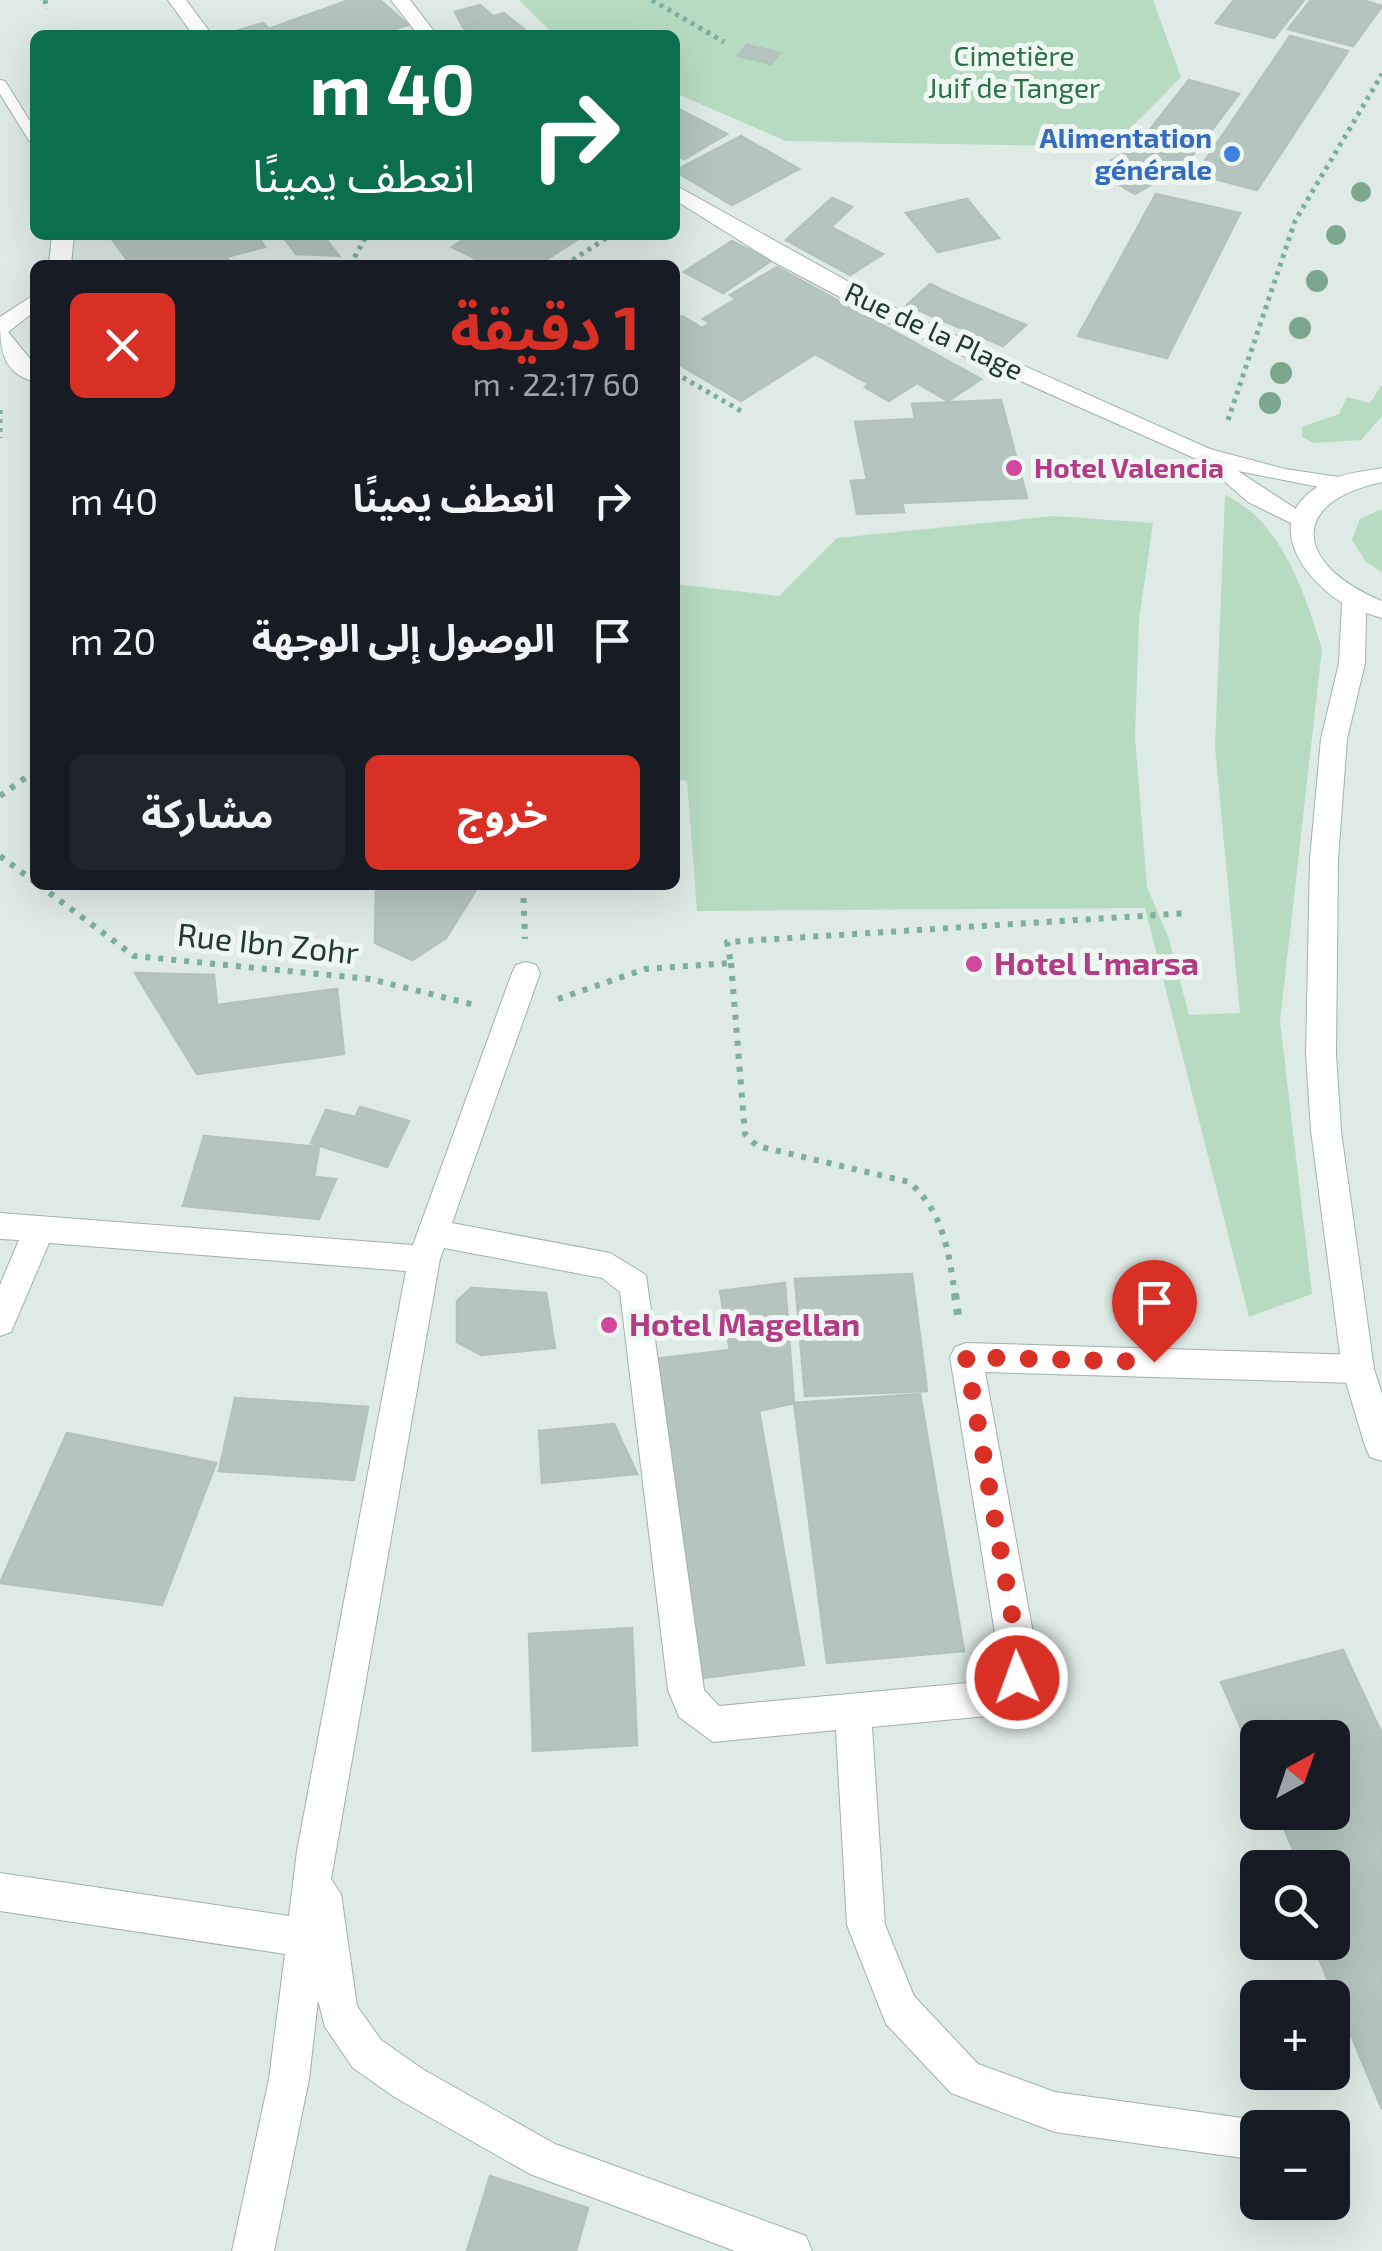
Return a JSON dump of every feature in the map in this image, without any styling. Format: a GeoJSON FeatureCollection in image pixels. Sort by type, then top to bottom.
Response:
{"type":"FeatureCollection","features":[{"type":"Feature","properties":{"kind":"street"},"geometry":{"type":"LineString","coordinates":[[176,0],[199,30]]}},
{"type":"Feature","properties":{"kind":"street"},"geometry":{"type":"LineString","coordinates":[[400,0],[424,30]]}},
{"type":"Feature","properties":{"kind":"street","name":"Rue de la Plage"},"geometry":{"type":"LineString","coordinates":[[680,194],[782,257],[893,316],[1202,454]]}},
{"type":"Feature","properties":{"kind":"street"},"geometry":{"type":"LineString","coordinates":[[0,327],[30,305]]}},
{"type":"Feature","properties":{"kind":"street"},"geometry":{"type":"LineString","coordinates":[[0,336],[20,366],[30,372]]}},
{"type":"Feature","properties":{"kind":"street"},"geometry":{"type":"LineString","coordinates":[[1202,454],[1285,476],[1339,484]]}},
{"type":"Feature","properties":{"kind":"street"},"geometry":{"type":"LineString","coordinates":[[1202,454],[1256,497],[1301,520]]}},
{"type":"Feature","properties":{"kind":"street"},"geometry":{"type":"LineString","coordinates":[[1382,475],[1339,484],[1315,499],[1301,520],[1298,534],[1309,562],[1354,599],[1382,610]]}},
{"type":"Feature","properties":{"kind":"street"},"geometry":{"type":"LineString","coordinates":[[1354,599],[1352,663],[1334,738],[1324,859],[1321,1054],[1326,1131],[1358,1369],[1382,1446]]}},
{"type":"Feature","properties":{"kind":"street"},"geometry":{"type":"LineString","coordinates":[[253,2251],[289,2079],[316,1851],[429,1246],[526,974]]}},
{"type":"Feature","properties":{"kind":"street"},"geometry":{"type":"LineString","coordinates":[[0,1226],[429,1246],[610,1266],[635,1285],[686,1690],[692,1705],[712,1724],[998,1698],[1017,1678],[1020,1660],[966,1357],[1358,1369]]}},
{"type":"Feature","properties":{"kind":"street"},"geometry":{"type":"LineString","coordinates":[[0,1322],[39,1230]]}},
{"type":"Feature","properties":{"kind":"street"},"geometry":{"type":"LineString","coordinates":[[853,1712],[866,1925],[900,2010],[965,2079],[1056,2112],[1240,2138]]}},
{"type":"Feature","properties":{"kind":"street"},"geometry":{"type":"LineString","coordinates":[[316,1851],[339,2013],[367,2054],[544,2160],[792,2251]]}},
{"type":"Feature","properties":{"kind":"street"},"geometry":{"type":"LineString","coordinates":[[0,1892],[306,1938]]}},
{"type":"Feature","properties":{"kind":"lane"},"geometry":{"type":"LineString","coordinates":[[0,84],[30,130]]}},
{"type":"Feature","properties":{"kind":"path"},"geometry":{"type":"LineString","coordinates":[[45,0],[47,9]]}},
{"type":"Feature","properties":{"kind":"path"},"geometry":{"type":"LineString","coordinates":[[652,0],[724,42]]}},
{"type":"Feature","properties":{"kind":"path"},"geometry":{"type":"LineString","coordinates":[[1228,420],[1295,221],[1382,74]]}},
{"type":"Feature","properties":{"kind":"path"},"geometry":{"type":"LineString","coordinates":[[573,260],[603,240]]}},
{"type":"Feature","properties":{"kind":"path"},"geometry":{"type":"LineString","coordinates":[[680,376],[742,411]]}},
{"type":"Feature","properties":{"kind":"path"},"geometry":{"type":"LineString","coordinates":[[0,410],[0,438]]}},
{"type":"Feature","properties":{"kind":"path"},"geometry":{"type":"LineString","coordinates":[[0,796],[30,775]]}},
{"type":"Feature","properties":{"kind":"path","name":"Rue Ibn Zohr"},"geometry":{"type":"LineString","coordinates":[[0,856],[30,879]]}},
{"type":"Feature","properties":{"kind":"path","name":"Rue Ibn Zohr"},"geometry":{"type":"LineString","coordinates":[[45,890],[134,956],[370,979],[512,1014]]}},
{"type":"Feature","properties":{"kind":"path"},"geometry":{"type":"LineString","coordinates":[[523,890],[526,974]]}},
{"type":"Feature","properties":{"kind":"path"},"geometry":{"type":"LineString","coordinates":[[966,1357],[939,1214],[926,1193],[908,1182],[757,1146],[746,1134],[727,942],[1189,913]]}},
{"type":"Feature","properties":{"kind":"path"},"geometry":{"type":"LineString","coordinates":[[512,1014],[644,969],[731,963]]}},
{"type":"Feature","properties":{"kind":"green space","name":"Cimetière Juif de Tanger"},"geometry":{"type":"Polygon","coordinates":[[[519,0],[1153,0],[1181,77],[1112,147],[786,141],[680,95],[680,30],[549,30],[519,0]]]}},
{"type":"Feature","properties":{"kind":"green space"},"geometry":{"type":"Polygon","coordinates":[[[1382,385],[1382,416],[1361,440],[1313,443],[1302,437],[1302,427],[1339,414],[1347,397],[1370,403],[1382,385]]]}},
{"type":"Feature","properties":{"kind":"green space"},"geometry":{"type":"Polygon","coordinates":[[[1225,495],[1262,522],[1276,541],[1299,583],[1322,649],[1280,1021],[1312,1294],[1249,1317],[1145,908],[697,911],[687,781],[680,780],[680,585],[779,596],[837,538],[1054,516],[1153,523],[1139,620],[1135,737],[1147,887],[1169,939],[1189,1015],[1240,1013],[1215,747],[1225,495]]]}},
{"type":"Feature","properties":{"kind":"green space"},"geometry":{"type":"Polygon","coordinates":[[[1382,509],[1382,572],[1366,562],[1352,540],[1360,519],[1382,509]]]}},
{"type":"Feature","properties":{"kind":"building"},"geometry":{"type":"Polygon","coordinates":[[[349,0],[380,0],[408,25],[392,30],[240,30],[263,23],[269,29],[349,0]]]}},
{"type":"Feature","properties":{"kind":"building"},"geometry":{"type":"Polygon","coordinates":[[[1234,0],[1304,0],[1274,38],[1216,23],[1234,0]]]}},
{"type":"Feature","properties":{"kind":"building"},"geometry":{"type":"Polygon","coordinates":[[[1311,0],[1362,0],[1382,6],[1353,46],[1288,29],[1311,0]]]}},
{"type":"Feature","properties":{"kind":"building"},"geometry":{"type":"Polygon","coordinates":[[[480,5],[494,17],[463,27],[455,12],[480,5]]]}},
{"type":"Feature","properties":{"kind":"building"},"geometry":{"type":"Polygon","coordinates":[[[504,13],[525,30],[466,30],[463,27],[504,13]]]}},
{"type":"Feature","properties":{"kind":"building"},"geometry":{"type":"Polygon","coordinates":[[[1290,36],[1348,51],[1257,190],[1196,174],[1290,36]]]}},
{"type":"Feature","properties":{"kind":"building"},"geometry":{"type":"Polygon","coordinates":[[[747,45],[780,53],[771,64],[738,56],[747,45]]]}},
{"type":"Feature","properties":{"kind":"building"},"geometry":{"type":"Polygon","coordinates":[[[1189,80],[1239,94],[1187,163],[1138,145],[1189,80]]]}},
{"type":"Feature","properties":{"kind":"building"},"geometry":{"type":"Polygon","coordinates":[[[680,110],[727,134],[684,159],[680,157],[680,110]]]}},
{"type":"Feature","properties":{"kind":"building"},"geometry":{"type":"Polygon","coordinates":[[[741,136],[799,169],[732,205],[680,174],[680,168],[741,136]]]}},
{"type":"Feature","properties":{"kind":"building"},"geometry":{"type":"Polygon","coordinates":[[[1138,145],[1187,163],[1135,194],[1095,170],[1138,145]]]}},
{"type":"Feature","properties":{"kind":"building"},"geometry":{"type":"Polygon","coordinates":[[[1156,194],[1240,213],[1167,358],[1078,336],[1156,194]]]}},
{"type":"Feature","properties":{"kind":"building"},"geometry":{"type":"Polygon","coordinates":[[[832,198],[852,207],[831,227],[883,254],[850,275],[786,240],[832,198]]]}},
{"type":"Feature","properties":{"kind":"building"},"geometry":{"type":"Polygon","coordinates":[[[967,199],[999,238],[938,252],[906,213],[967,199]]]}},
{"type":"Feature","properties":{"kind":"building"},"geometry":{"type":"Polygon","coordinates":[[[113,240],[260,240],[265,247],[226,257],[228,260],[127,260],[113,240]]]}},
{"type":"Feature","properties":{"kind":"building"},"geometry":{"type":"Polygon","coordinates":[[[286,240],[327,240],[339,256],[296,254],[286,240]]]}},
{"type":"Feature","properties":{"kind":"building"},"geometry":{"type":"Polygon","coordinates":[[[463,240],[576,240],[546,260],[474,260],[452,247],[463,240]]]}},
{"type":"Feature","properties":{"kind":"building"},"geometry":{"type":"Polygon","coordinates":[[[732,241],[771,261],[723,293],[684,272],[732,241]]]}},
{"type":"Feature","properties":{"kind":"building"},"geometry":{"type":"Polygon","coordinates":[[[777,267],[981,379],[948,401],[917,383],[889,401],[865,387],[869,384],[815,354],[741,401],[680,365],[680,317],[702,328],[710,323],[703,319],[736,299],[730,295],[777,267]]]}},
{"type":"Feature","properties":{"kind":"building"},"geometry":{"type":"Polygon","coordinates":[[[930,284],[955,296],[932,316],[907,305],[930,284]]]}},
{"type":"Feature","properties":{"kind":"building"},"geometry":{"type":"Polygon","coordinates":[[[955,296],[1026,325],[1003,346],[932,316],[955,296]]]}},
{"type":"Feature","properties":{"kind":"building"},"geometry":{"type":"Polygon","coordinates":[[[1001,400],[1027,498],[902,503],[904,512],[857,514],[851,481],[867,480],[855,422],[915,419],[912,404],[1001,400]]]}},
{"type":"Feature","properties":{"kind":"building"},"geometry":{"type":"Polygon","coordinates":[[[376,890],[476,890],[446,938],[412,960],[375,943],[376,890]]]}},
{"type":"Feature","properties":{"kind":"building"},"geometry":{"type":"Polygon","coordinates":[[[135,973],[214,975],[217,1005],[337,989],[344,1054],[197,1074],[135,973]]]}},
{"type":"Feature","properties":{"kind":"building"},"geometry":{"type":"Polygon","coordinates":[[[360,1107],[409,1121],[387,1167],[311,1143],[326,1110],[355,1117],[360,1107]]]}},
{"type":"Feature","properties":{"kind":"building"},"geometry":{"type":"Polygon","coordinates":[[[204,1136],[319,1147],[314,1177],[336,1179],[319,1219],[183,1206],[204,1136]]]}},
{"type":"Feature","properties":{"kind":"building"},"geometry":{"type":"Polygon","coordinates":[[[912,1274],[927,1391],[805,1396],[795,1279],[912,1274]]]}},
{"type":"Feature","properties":{"kind":"building"},"geometry":{"type":"Polygon","coordinates":[[[785,1283],[794,1403],[759,1411],[804,1665],[702,1678],[654,1359],[730,1350],[720,1291],[785,1283]]]}},
{"type":"Feature","properties":{"kind":"building"},"geometry":{"type":"Polygon","coordinates":[[[471,1288],[546,1293],[555,1348],[481,1355],[457,1342],[457,1301],[471,1288]]]}},
{"type":"Feature","properties":{"kind":"building"},"geometry":{"type":"Polygon","coordinates":[[[920,1394],[964,1651],[827,1663],[794,1403],[920,1394]]]}},
{"type":"Feature","properties":{"kind":"building"},"geometry":{"type":"Polygon","coordinates":[[[235,1398],[368,1407],[354,1480],[219,1471],[235,1398]]]}},
{"type":"Feature","properties":{"kind":"building"},"geometry":{"type":"Polygon","coordinates":[[[614,1424],[637,1474],[542,1483],[539,1431],[614,1424]]]}},
{"type":"Feature","properties":{"kind":"building"},"geometry":{"type":"Polygon","coordinates":[[[67,1433],[216,1463],[162,1605],[0,1583],[67,1433]]]}},
{"type":"Feature","properties":{"kind":"building"},"geometry":{"type":"Polygon","coordinates":[[[632,1628],[637,1745],[533,1751],[529,1634],[632,1628]]]}},
{"type":"Feature","properties":{"kind":"building"},"geometry":{"type":"Polygon","coordinates":[[[1343,1650],[1382,1734],[1382,2109],[1350,2033],[1350,1980],[1328,1980],[1320,1960],[1350,1960],[1350,1850],[1293,1850],[1285,1830],[1350,1830],[1350,1720],[1240,1720],[1240,1726],[1221,1682],[1343,1650]]]}},
{"type":"Feature","properties":{"kind":"building"},"geometry":{"type":"Polygon","coordinates":[[[490,2176],[588,2208],[576,2251],[467,2251],[490,2176]]]}},
{"type":"Feature","properties":{"kind":"place","name":"Alimentation générale"},"geometry":{"type":"Point","coordinates":[1232,154]}},
{"type":"Feature","properties":{"kind":"place","name":"Hotel Valencia"},"geometry":{"type":"Point","coordinates":[1014,468]}},
{"type":"Feature","properties":{"kind":"place","name":"Hotel L'marsa"},"geometry":{"type":"Point","coordinates":[974,964]}},
{"type":"Feature","properties":{"kind":"place","name":"Hotel Magellan"},"geometry":{"type":"Point","coordinates":[609,1325]}},
{"type":"Feature","properties":{"kind":"route"},"geometry":{"type":"LineString","coordinates":[[1017,1678],[1020,1660],[966,1357],[1154,1362]]}}]}
